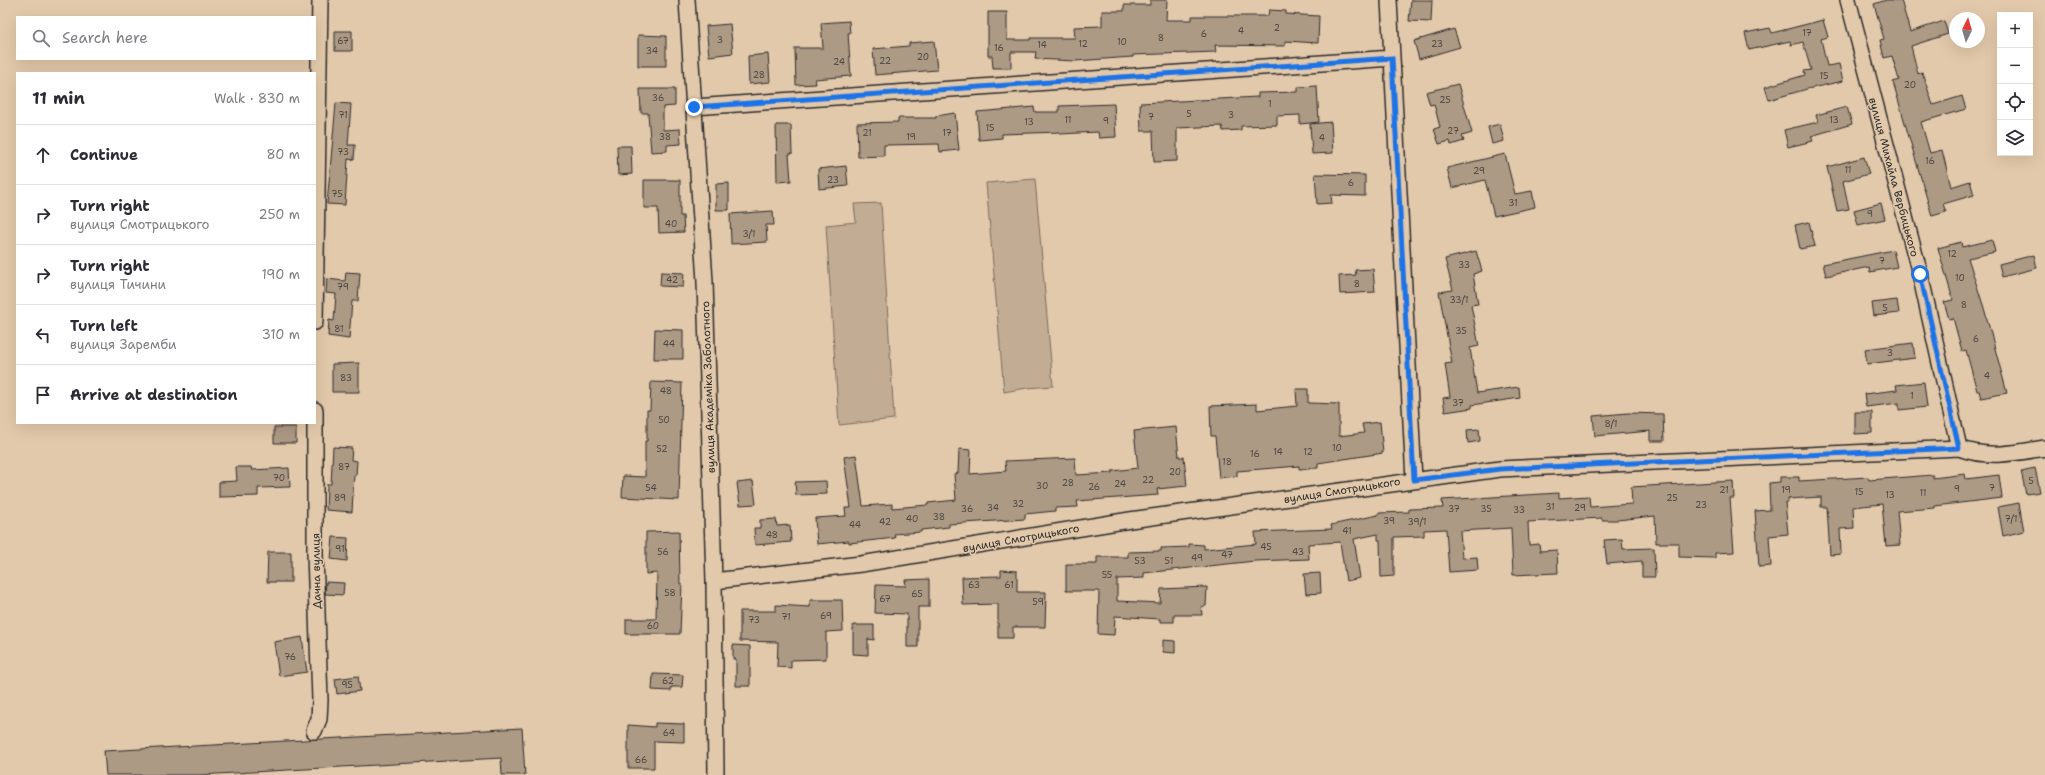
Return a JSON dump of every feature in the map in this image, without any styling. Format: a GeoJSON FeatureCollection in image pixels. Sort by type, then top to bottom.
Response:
{"type":"FeatureCollection","features":[{"type":"Feature","properties":{"kind":"street"},"geometry":{"type":"LineString","coordinates":[[316,258],[320,0]]}},
{"type":"Feature","properties":{"kind":"street","name":"вулиця Академіка Заболотного"},"geometry":{"type":"LineString","coordinates":[[687,0],[705,282],[714,581],[716,775]]}},
{"type":"Feature","properties":{"kind":"street"},"geometry":{"type":"LineString","coordinates":[[1389,0],[1414,480]]}},
{"type":"Feature","properties":{"kind":"street","name":"вулиця Михайла Вербицького"},"geometry":{"type":"LineString","coordinates":[[1848,0],[1920,274],[1959,448]]}},
{"type":"Feature","properties":{"kind":"street"},"geometry":{"type":"LineString","coordinates":[[694,107],[1392,58]]}},
{"type":"Feature","properties":{"kind":"street","name":"Дачна вулиця"},"geometry":{"type":"LineString","coordinates":[[314,731],[319,719],[320,700],[315,554],[315,424]]}},
{"type":"Feature","properties":{"kind":"street","name":"вулиця Смотрицького"},"geometry":{"type":"LineString","coordinates":[[714,581],[861,564],[1130,520],[1500,469],[1959,448],[1970,452],[1995,456],[2045,448]]}},
{"type":"Feature","properties":{"kind":"shaded area"},"geometry":{"type":"Polygon","coordinates":[[[1035,179],[1053,386],[1004,392],[986,183],[1035,179]]]}},
{"type":"Feature","properties":{"kind":"shaded area"},"geometry":{"type":"Polygon","coordinates":[[[881,203],[894,419],[839,425],[826,225],[856,222],[854,204],[881,203]]]}},
{"type":"Feature","properties":{"kind":"building"},"geometry":{"type":"Polygon","coordinates":[[[1150,0],[1167,0],[1166,20],[1192,20],[1192,16],[1268,16],[1269,10],[1286,11],[1286,14],[1319,16],[1318,43],[1285,41],[1285,46],[1215,45],[1216,52],[1133,55],[1133,57],[1075,61],[1035,59],[1036,52],[1011,52],[1011,68],[993,68],[992,56],[988,56],[988,12],[1007,12],[1007,40],[1030,40],[1030,38],[1075,38],[1074,27],[1102,26],[1102,11],[1124,11],[1124,5],[1150,5],[1150,0]]]}},
{"type":"Feature","properties":{"kind":"building"},"geometry":{"type":"Polygon","coordinates":[[[1411,0],[1432,0],[1431,22],[1409,21],[1411,0]]]}},
{"type":"Feature","properties":{"kind":"building"},"geometry":{"type":"Polygon","coordinates":[[[1886,0],[1901,0],[1910,32],[1944,21],[1948,34],[1911,46],[1918,74],[1922,72],[1933,105],[1962,96],[1966,109],[1921,122],[1930,153],[1942,150],[1951,187],[1970,181],[1974,195],[1943,204],[1946,212],[1932,216],[1893,82],[1899,80],[1892,56],[1884,58],[1880,40],[1884,39],[1874,4],[1886,0]]]}},
{"type":"Feature","properties":{"kind":"building"},"geometry":{"type":"Polygon","coordinates":[[[1823,20],[1828,37],[1821,39],[1827,66],[1839,64],[1843,81],[1807,89],[1769,100],[1765,87],[1805,75],[1804,71],[1811,70],[1803,42],[1791,45],[1790,41],[1749,50],[1745,33],[1770,28],[1772,33],[1823,20]]]}},
{"type":"Feature","properties":{"kind":"building"},"geometry":{"type":"Polygon","coordinates":[[[849,21],[850,33],[848,33],[851,76],[815,79],[816,84],[796,85],[795,48],[823,48],[821,23],[849,21]]]}},
{"type":"Feature","properties":{"kind":"building"},"geometry":{"type":"Polygon","coordinates":[[[730,24],[733,53],[709,56],[706,26],[730,24]]]}},
{"type":"Feature","properties":{"kind":"building"},"geometry":{"type":"Polygon","coordinates":[[[1454,29],[1460,47],[1419,59],[1414,41],[1454,29]]]}},
{"type":"Feature","properties":{"kind":"building"},"geometry":{"type":"Polygon","coordinates":[[[335,31],[352,31],[352,51],[335,51],[335,31]]]}},
{"type":"Feature","properties":{"kind":"building"},"geometry":{"type":"Polygon","coordinates":[[[638,35],[666,36],[666,66],[638,66],[638,35]]]}},
{"type":"Feature","properties":{"kind":"building"},"geometry":{"type":"Polygon","coordinates":[[[934,41],[937,70],[875,75],[873,49],[909,46],[909,43],[934,41]]]}},
{"type":"Feature","properties":{"kind":"building"},"geometry":{"type":"Polygon","coordinates":[[[768,54],[770,82],[749,84],[748,56],[768,54]]]}},
{"type":"Feature","properties":{"kind":"building"},"geometry":{"type":"Polygon","coordinates":[[[1458,84],[1472,133],[1462,136],[1464,141],[1451,145],[1450,141],[1439,144],[1434,129],[1440,127],[1434,104],[1430,105],[1426,92],[1458,84]]]}},
{"type":"Feature","properties":{"kind":"building"},"geometry":{"type":"Polygon","coordinates":[[[1317,86],[1319,122],[1300,124],[1300,115],[1277,116],[1277,125],[1241,126],[1241,130],[1223,131],[1222,126],[1177,128],[1177,161],[1154,162],[1153,131],[1141,131],[1140,103],[1258,97],[1258,93],[1298,92],[1298,87],[1317,86]]]}},
{"type":"Feature","properties":{"kind":"building"},"geometry":{"type":"Polygon","coordinates":[[[640,89],[675,89],[675,106],[663,107],[663,130],[680,129],[681,144],[667,145],[667,151],[651,152],[648,113],[641,113],[640,89]]]}},
{"type":"Feature","properties":{"kind":"building"},"geometry":{"type":"Polygon","coordinates":[[[336,103],[351,104],[348,145],[355,145],[354,160],[348,159],[345,205],[327,204],[336,103]]]}},
{"type":"Feature","properties":{"kind":"building"},"geometry":{"type":"Polygon","coordinates":[[[1114,104],[1116,137],[1099,138],[1098,132],[1060,134],[1060,132],[1002,134],[1002,138],[979,140],[977,112],[1034,107],[1035,112],[1059,112],[1059,106],[1114,104]]]}},
{"type":"Feature","properties":{"kind":"building"},"geometry":{"type":"Polygon","coordinates":[[[1847,107],[1852,124],[1811,136],[1813,141],[1788,147],[1784,130],[1818,122],[1816,115],[1847,107]]]}},
{"type":"Feature","properties":{"kind":"building"},"geometry":{"type":"Polygon","coordinates":[[[955,113],[959,150],[940,152],[939,144],[884,145],[884,156],[858,157],[857,123],[898,122],[898,118],[936,118],[936,116],[955,113]]]}},
{"type":"Feature","properties":{"kind":"building"},"geometry":{"type":"Polygon","coordinates":[[[1331,122],[1333,153],[1312,154],[1310,124],[1331,122]]]}},
{"type":"Feature","properties":{"kind":"building"},"geometry":{"type":"Polygon","coordinates":[[[1500,124],[1504,141],[1492,144],[1488,127],[1500,124]]]}},
{"type":"Feature","properties":{"kind":"building"},"geometry":{"type":"Polygon","coordinates":[[[776,125],[791,125],[792,154],[789,154],[791,181],[777,182],[776,125]]]}},
{"type":"Feature","properties":{"kind":"building"},"geometry":{"type":"Polygon","coordinates":[[[617,146],[631,146],[632,174],[618,175],[617,146]]]}},
{"type":"Feature","properties":{"kind":"building"},"geometry":{"type":"Polygon","coordinates":[[[1505,154],[1515,194],[1532,191],[1535,207],[1494,216],[1485,180],[1452,188],[1447,168],[1505,154]]]}},
{"type":"Feature","properties":{"kind":"building"},"geometry":{"type":"Polygon","coordinates":[[[1864,157],[1869,174],[1843,181],[1849,209],[1837,211],[1827,167],[1864,157]]]}},
{"type":"Feature","properties":{"kind":"building"},"geometry":{"type":"Polygon","coordinates":[[[846,166],[848,186],[819,189],[818,169],[846,166]]]}},
{"type":"Feature","properties":{"kind":"building"},"geometry":{"type":"Polygon","coordinates":[[[1315,174],[1365,175],[1365,196],[1331,195],[1332,203],[1317,204],[1315,174]]]}},
{"type":"Feature","properties":{"kind":"building"},"geometry":{"type":"Polygon","coordinates":[[[644,180],[680,180],[680,216],[683,216],[684,232],[659,233],[658,208],[644,208],[644,180]]]}},
{"type":"Feature","properties":{"kind":"building"},"geometry":{"type":"Polygon","coordinates":[[[729,183],[729,210],[716,210],[716,184],[729,183]]]}},
{"type":"Feature","properties":{"kind":"building"},"geometry":{"type":"Polygon","coordinates":[[[1881,203],[1885,219],[1858,225],[1854,210],[1881,203]]]}},
{"type":"Feature","properties":{"kind":"building"},"geometry":{"type":"Polygon","coordinates":[[[773,211],[774,225],[766,225],[767,242],[731,244],[730,214],[773,211]]]}},
{"type":"Feature","properties":{"kind":"building"},"geometry":{"type":"Polygon","coordinates":[[[1809,222],[1815,246],[1800,249],[1795,225],[1809,222]]]}},
{"type":"Feature","properties":{"kind":"building"},"geometry":{"type":"Polygon","coordinates":[[[1992,240],[1995,252],[1968,258],[1984,308],[2007,393],[1981,398],[1979,391],[1977,391],[1966,350],[1962,351],[1953,318],[1949,319],[1944,302],[1953,300],[1938,248],[1961,242],[1962,247],[1992,240]]]}},
{"type":"Feature","properties":{"kind":"building"},"geometry":{"type":"Polygon","coordinates":[[[1893,250],[1897,267],[1870,272],[1869,267],[1826,276],[1823,264],[1893,250]]]}},
{"type":"Feature","properties":{"kind":"building"},"geometry":{"type":"Polygon","coordinates":[[[1476,251],[1482,271],[1473,274],[1478,304],[1471,305],[1479,346],[1470,348],[1477,393],[1519,387],[1520,398],[1472,405],[1472,408],[1445,412],[1443,398],[1450,397],[1445,364],[1452,363],[1439,292],[1453,290],[1445,259],[1476,251]]]}},
{"type":"Feature","properties":{"kind":"building"},"geometry":{"type":"Polygon","coordinates":[[[2034,255],[2037,268],[2002,277],[1999,264],[2034,255]]]}},
{"type":"Feature","properties":{"kind":"building"},"geometry":{"type":"Polygon","coordinates":[[[1373,269],[1375,292],[1340,294],[1339,276],[1356,275],[1355,270],[1373,269]]]}},
{"type":"Feature","properties":{"kind":"building"},"geometry":{"type":"Polygon","coordinates":[[[346,272],[360,273],[358,301],[352,301],[349,339],[328,336],[329,320],[334,321],[336,294],[326,293],[327,279],[345,281],[346,272]]]}},
{"type":"Feature","properties":{"kind":"building"},"geometry":{"type":"Polygon","coordinates":[[[661,272],[684,273],[683,287],[660,286],[661,272]]]}},
{"type":"Feature","properties":{"kind":"building"},"geometry":{"type":"Polygon","coordinates":[[[1897,300],[1899,313],[1874,316],[1872,303],[1897,300]]]}},
{"type":"Feature","properties":{"kind":"building"},"geometry":{"type":"Polygon","coordinates":[[[655,329],[683,330],[683,359],[654,359],[655,329]]]}},
{"type":"Feature","properties":{"kind":"building"},"geometry":{"type":"Polygon","coordinates":[[[1913,343],[1915,358],[1867,364],[1865,349],[1913,343]]]}},
{"type":"Feature","properties":{"kind":"building"},"geometry":{"type":"Polygon","coordinates":[[[359,363],[359,392],[332,392],[332,364],[359,363]]]}},
{"type":"Feature","properties":{"kind":"building"},"geometry":{"type":"Polygon","coordinates":[[[651,382],[682,383],[679,500],[622,497],[623,476],[645,477],[645,441],[647,441],[647,410],[650,410],[651,382]]]}},
{"type":"Feature","properties":{"kind":"building"},"geometry":{"type":"Polygon","coordinates":[[[1924,382],[1927,407],[1899,410],[1899,403],[1866,407],[1864,394],[1897,390],[1896,385],[1924,382]]]}},
{"type":"Feature","properties":{"kind":"building"},"geometry":{"type":"Polygon","coordinates":[[[1296,389],[1308,389],[1308,403],[1339,404],[1339,436],[1364,433],[1362,424],[1380,422],[1383,453],[1318,463],[1318,468],[1299,469],[1299,466],[1237,471],[1237,476],[1219,478],[1215,436],[1211,436],[1210,406],[1257,404],[1257,410],[1297,406],[1296,389]]]}},
{"type":"Feature","properties":{"kind":"building"},"geometry":{"type":"Polygon","coordinates":[[[1855,412],[1872,412],[1872,433],[1855,434],[1855,412]]]}},
{"type":"Feature","properties":{"kind":"building"},"geometry":{"type":"Polygon","coordinates":[[[1628,413],[1663,414],[1664,441],[1650,441],[1650,431],[1595,436],[1593,416],[1628,413]]]}},
{"type":"Feature","properties":{"kind":"building"},"geometry":{"type":"Polygon","coordinates":[[[274,427],[296,427],[296,443],[274,443],[274,427]]]}},
{"type":"Feature","properties":{"kind":"building"},"geometry":{"type":"Polygon","coordinates":[[[1176,427],[1179,457],[1184,457],[1187,486],[1157,489],[1158,495],[1077,501],[1078,507],[1055,508],[1055,511],[1025,514],[1025,519],[949,524],[949,527],[921,530],[921,532],[894,534],[895,538],[849,543],[849,541],[817,544],[815,518],[846,516],[845,508],[851,508],[844,457],[856,455],[863,506],[892,504],[892,508],[928,505],[928,503],[956,500],[954,474],[958,473],[959,449],[971,450],[970,474],[1006,471],[1005,461],[1075,458],[1076,475],[1112,473],[1112,471],[1138,468],[1134,431],[1176,427]]]}},
{"type":"Feature","properties":{"kind":"building"},"geometry":{"type":"Polygon","coordinates":[[[1479,429],[1480,441],[1468,443],[1467,430],[1479,429]]]}},
{"type":"Feature","properties":{"kind":"building"},"geometry":{"type":"Polygon","coordinates":[[[333,447],[352,448],[351,460],[357,461],[356,475],[354,475],[352,512],[326,510],[327,484],[331,484],[333,447]]]}},
{"type":"Feature","properties":{"kind":"building"},"geometry":{"type":"Polygon","coordinates":[[[236,467],[251,467],[252,470],[289,468],[290,487],[258,488],[258,496],[219,497],[219,482],[237,481],[236,467]]]}},
{"type":"Feature","properties":{"kind":"building"},"geometry":{"type":"Polygon","coordinates":[[[2035,468],[2040,492],[2026,494],[2021,471],[2035,468]]]}},
{"type":"Feature","properties":{"kind":"building"},"geometry":{"type":"Polygon","coordinates":[[[1965,474],[1966,479],[1999,475],[2002,498],[1935,506],[1935,508],[1897,511],[1900,545],[1886,546],[1882,504],[1853,507],[1854,528],[1840,529],[1841,554],[1830,555],[1827,507],[1821,507],[1821,497],[1788,499],[1788,502],[1785,502],[1788,534],[1769,536],[1771,566],[1759,567],[1755,511],[1770,510],[1769,483],[1780,482],[1780,477],[1799,477],[1799,481],[1868,477],[1869,480],[1933,475],[1933,478],[1965,474]]]}},
{"type":"Feature","properties":{"kind":"building"},"geometry":{"type":"Polygon","coordinates":[[[753,481],[756,504],[740,505],[737,483],[753,481]]]}},
{"type":"Feature","properties":{"kind":"building"},"geometry":{"type":"Polygon","coordinates":[[[826,481],[827,494],[796,495],[795,482],[826,481]]]}},
{"type":"Feature","properties":{"kind":"building"},"geometry":{"type":"Polygon","coordinates":[[[1733,481],[1734,498],[1730,498],[1734,552],[1715,553],[1715,558],[1679,557],[1679,543],[1656,543],[1655,516],[1617,520],[1602,520],[1602,518],[1528,522],[1529,545],[1539,544],[1540,551],[1557,550],[1558,573],[1513,575],[1511,528],[1460,531],[1462,558],[1477,557],[1478,570],[1449,572],[1446,529],[1424,530],[1424,536],[1394,537],[1394,576],[1381,577],[1380,540],[1378,540],[1378,534],[1354,539],[1360,578],[1346,581],[1340,542],[1308,544],[1309,559],[1255,561],[1144,573],[1144,578],[1117,579],[1117,601],[1160,603],[1161,589],[1207,587],[1206,606],[1201,607],[1202,615],[1174,615],[1174,622],[1160,622],[1160,619],[1115,616],[1114,635],[1098,634],[1099,591],[1066,591],[1066,564],[1097,564],[1097,557],[1128,557],[1128,552],[1161,551],[1161,548],[1189,547],[1189,544],[1204,545],[1204,549],[1256,544],[1255,532],[1332,529],[1331,525],[1378,515],[1378,513],[1409,512],[1409,509],[1443,508],[1442,500],[1559,493],[1559,498],[1589,496],[1590,507],[1632,504],[1631,487],[1733,481]]]}},
{"type":"Feature","properties":{"kind":"building"},"geometry":{"type":"Polygon","coordinates":[[[2019,503],[2024,531],[2003,536],[1998,507],[2019,503]]]}},
{"type":"Feature","properties":{"kind":"building"},"geometry":{"type":"Polygon","coordinates":[[[776,519],[777,526],[790,525],[791,542],[755,545],[754,528],[760,528],[760,520],[776,519]]]}},
{"type":"Feature","properties":{"kind":"building"},"geometry":{"type":"Polygon","coordinates":[[[679,531],[680,584],[682,584],[680,634],[626,634],[626,619],[656,619],[657,573],[646,574],[646,532],[679,531]]]}},
{"type":"Feature","properties":{"kind":"building"},"geometry":{"type":"Polygon","coordinates":[[[333,537],[348,538],[347,561],[331,559],[333,537]]]}},
{"type":"Feature","properties":{"kind":"building"},"geometry":{"type":"Polygon","coordinates":[[[1622,539],[1623,549],[1654,548],[1655,577],[1642,577],[1642,561],[1607,564],[1604,540],[1622,539]]]}},
{"type":"Feature","properties":{"kind":"building"},"geometry":{"type":"Polygon","coordinates":[[[268,552],[291,552],[291,582],[267,582],[268,552]]]}},
{"type":"Feature","properties":{"kind":"building"},"geometry":{"type":"Polygon","coordinates":[[[1001,570],[1017,571],[1017,592],[1046,592],[1045,627],[1013,627],[1013,638],[998,638],[998,604],[963,605],[962,577],[1001,576],[1001,570]]]}},
{"type":"Feature","properties":{"kind":"building"},"geometry":{"type":"Polygon","coordinates":[[[1320,573],[1321,593],[1306,594],[1304,574],[1320,573]]]}},
{"type":"Feature","properties":{"kind":"building"},"geometry":{"type":"Polygon","coordinates":[[[929,579],[929,607],[918,607],[918,647],[907,647],[907,614],[875,613],[876,585],[906,586],[905,580],[929,579]]]}},
{"type":"Feature","properties":{"kind":"building"},"geometry":{"type":"Polygon","coordinates":[[[326,582],[344,583],[343,595],[325,594],[326,582]]]}},
{"type":"Feature","properties":{"kind":"building"},"geometry":{"type":"Polygon","coordinates":[[[810,600],[842,600],[843,631],[826,632],[826,659],[791,660],[791,668],[777,667],[778,642],[740,641],[740,611],[776,611],[776,605],[810,607],[810,600]]]}},
{"type":"Feature","properties":{"kind":"building"},"geometry":{"type":"Polygon","coordinates":[[[853,625],[874,625],[874,640],[868,639],[868,655],[853,654],[853,625]]]}},
{"type":"Feature","properties":{"kind":"building"},"geometry":{"type":"Polygon","coordinates":[[[302,637],[307,672],[279,676],[274,642],[302,637]]]}},
{"type":"Feature","properties":{"kind":"building"},"geometry":{"type":"Polygon","coordinates":[[[1163,640],[1175,641],[1175,653],[1163,652],[1163,640]]]}},
{"type":"Feature","properties":{"kind":"building"},"geometry":{"type":"Polygon","coordinates":[[[733,645],[750,646],[750,686],[736,686],[736,659],[733,659],[733,645]]]}},
{"type":"Feature","properties":{"kind":"building"},"geometry":{"type":"Polygon","coordinates":[[[653,674],[683,675],[682,687],[671,687],[671,691],[652,690],[653,674]]]}},
{"type":"Feature","properties":{"kind":"building"},"geometry":{"type":"Polygon","coordinates":[[[358,676],[360,691],[337,694],[335,679],[358,676]]]}},
{"type":"Feature","properties":{"kind":"building"},"geometry":{"type":"Polygon","coordinates":[[[655,723],[684,724],[684,742],[654,741],[654,768],[628,768],[628,725],[655,727],[655,723]]]}},
{"type":"Feature","properties":{"kind":"building"},"geometry":{"type":"Polygon","coordinates":[[[522,728],[525,775],[502,775],[501,758],[199,775],[106,775],[104,751],[522,728]]]}},
{"type":"Feature","properties":{"kind":"route"},"geometry":{"type":"LineString","coordinates":[[694,107],[1392,58],[1414,480],[1500,469],[1899,452],[1959,448],[1920,274]]}}]}
